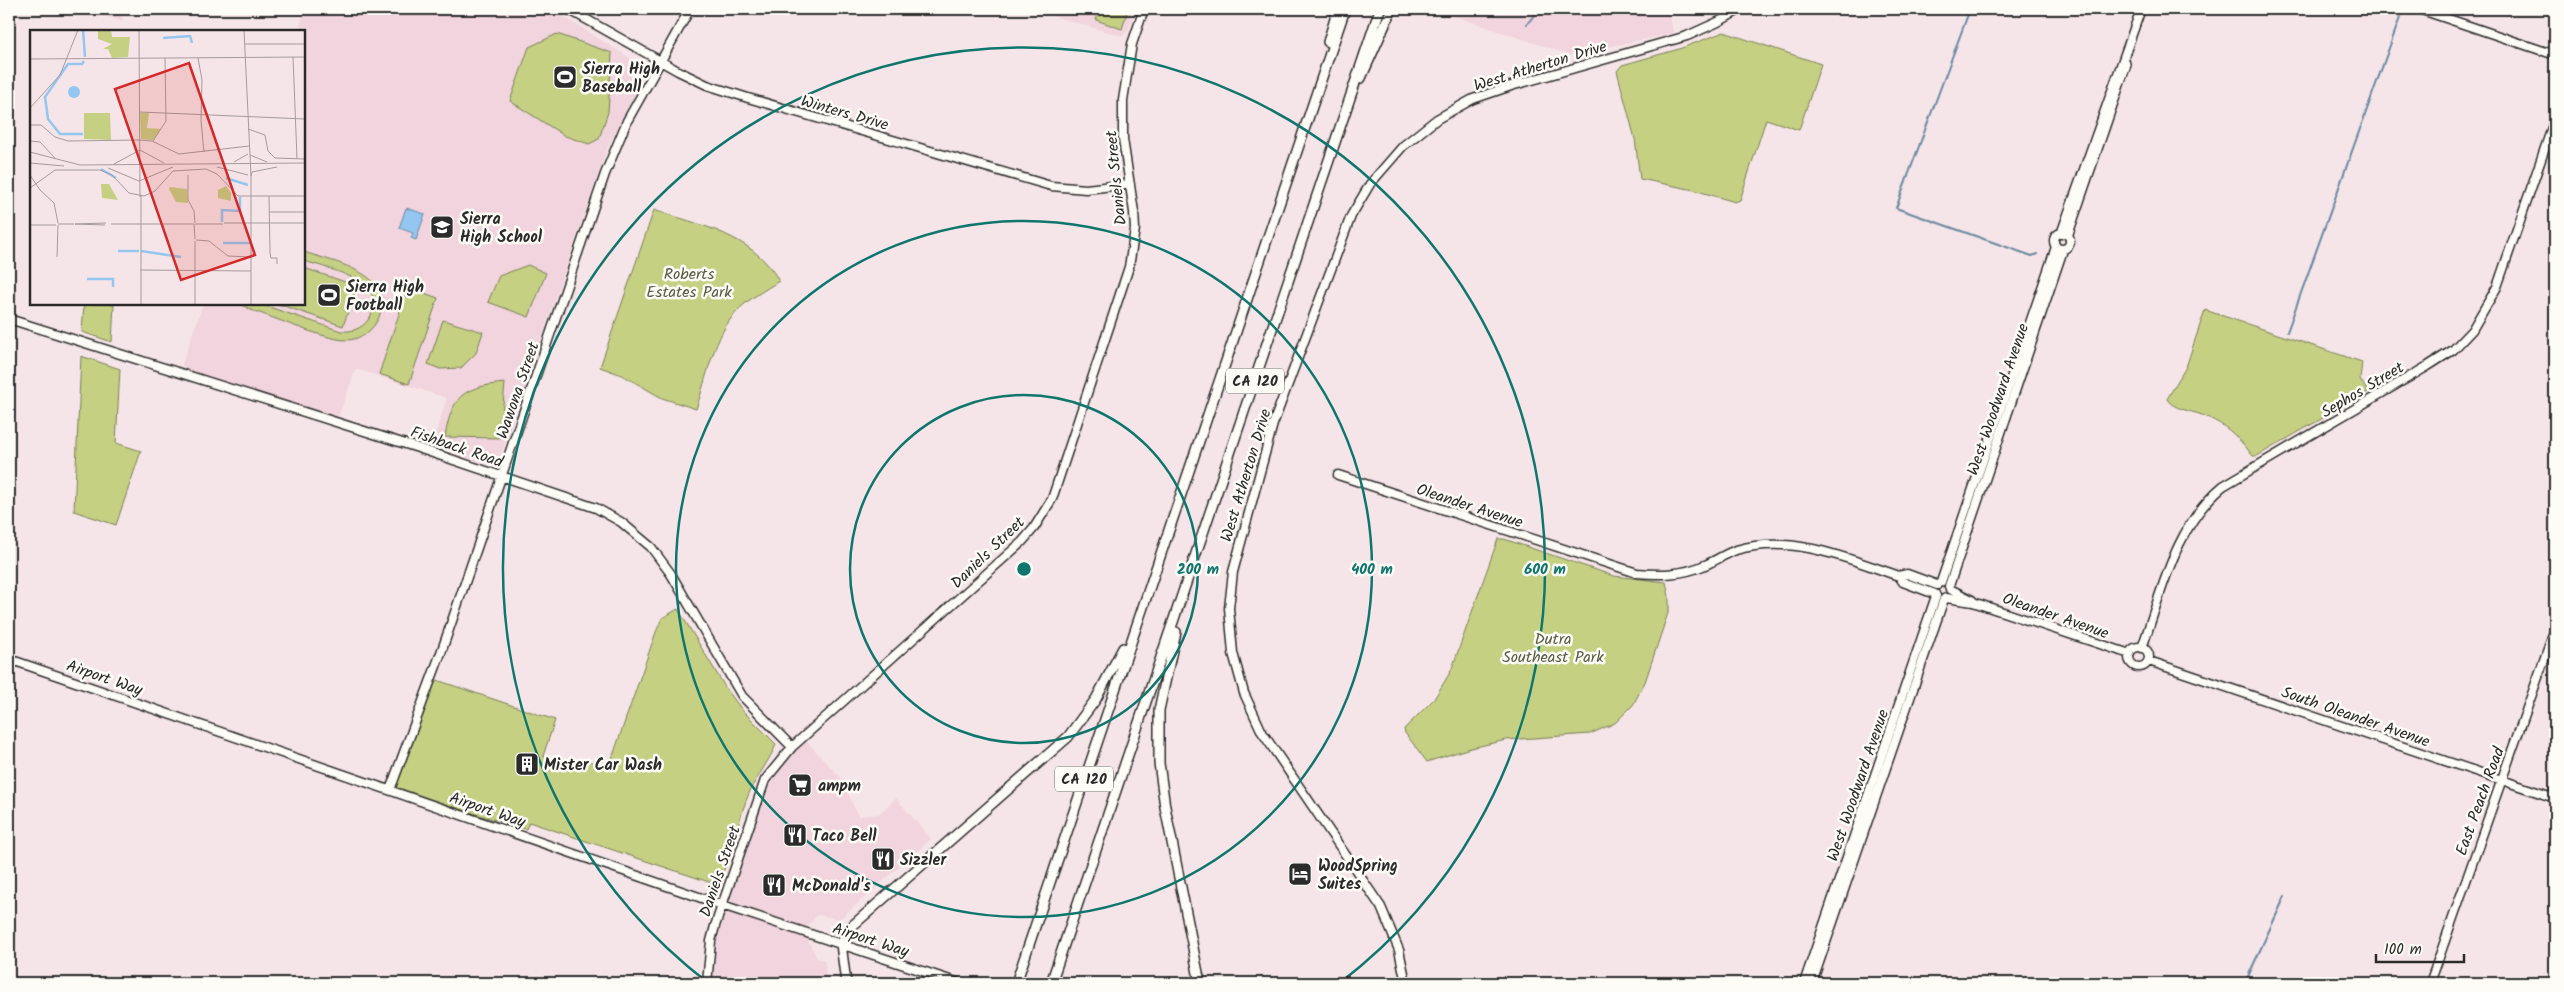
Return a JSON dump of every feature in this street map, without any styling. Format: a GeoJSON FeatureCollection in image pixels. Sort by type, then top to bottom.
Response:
{"type":"FeatureCollection","features":[{"type":"Feature","properties":{"kind":"highway"},"geometry":{"type":"LineString","coordinates":[[1264,246],[1338,9]]}},
{"type":"Feature","properties":{"kind":"highway","name":"CA 120"},"geometry":{"type":"LineString","coordinates":[[1016,983],[1152,575],[1345,9]]}},
{"type":"Feature","properties":{"kind":"highway","name":"CA 120"},"geometry":{"type":"LineString","coordinates":[[1051,983],[1380,9]]}},
{"type":"Feature","properties":{"kind":"highway"},"geometry":{"type":"LineString","coordinates":[[1350,98],[1367,67],[1392,9]]}},
{"type":"Feature","properties":{"kind":"highway"},"geometry":{"type":"LineString","coordinates":[[846,983],[841,944],[850,927],[1068,737],[1096,699],[1110,675],[1133,626],[1152,575]]}},
{"type":"Feature","properties":{"kind":"highway"},"geometry":{"type":"LineString","coordinates":[[1187,580],[1165,675],[1157,728],[1158,763],[1200,983]]}},
{"type":"Feature","properties":{"kind":"street","name":"Winters Drive"},"geometry":{"type":"LineString","coordinates":[[568,9],[707,85],[748,98],[1050,186],[1086,189],[1130,184]]}},
{"type":"Feature","properties":{"kind":"street","name":"Wawona Street"},"geometry":{"type":"LineString","coordinates":[[390,790],[442,650],[606,174],[624,127],[690,9]]}},
{"type":"Feature","properties":{"kind":"street","name":"Daniels Street"},"geometry":{"type":"LineString","coordinates":[[707,983],[711,941],[765,780],[792,747],[1022,542],[1044,514],[1062,472],[1128,273],[1135,229],[1123,139],[1123,100],[1132,44],[1144,9]]}},
{"type":"Feature","properties":{"kind":"street","name":"West Atherton Drive"},"geometry":{"type":"LineString","coordinates":[[1406,983],[1399,950],[1381,907],[1262,732],[1244,692],[1233,653],[1229,608],[1233,572],[1273,424],[1351,216],[1378,174],[1410,139],[1437,119],[1473,99],[1511,86],[1687,36],[1741,9]]}},
{"type":"Feature","properties":{"kind":"street"},"geometry":{"type":"LineString","coordinates":[[2064,234],[2070,244],[2060,248],[2055,238],[2064,234],[2141,9]]}},
{"type":"Feature","properties":{"kind":"street"},"geometry":{"type":"LineString","coordinates":[[2419,9],[2555,55]]}},
{"type":"Feature","properties":{"kind":"street","name":"Sephos Street"},"geometry":{"type":"LineString","coordinates":[[2142,648],[2184,532],[2209,497],[2223,486],[2428,366],[2453,350],[2472,330],[2498,288],[2555,119]]}},
{"type":"Feature","properties":{"kind":"street","name":"West Woodward Avenue"},"geometry":{"type":"LineString","coordinates":[[1812,983],[1940,597],[1939,584],[2060,248]]}},
{"type":"Feature","properties":{"kind":"street","name":"West Woodward Avenue"},"geometry":{"type":"LineString","coordinates":[[1804,983],[1940,597],[1950,587],[2060,248]]}},
{"type":"Feature","properties":{"kind":"street","name":"Fishback Road"},"geometry":{"type":"LineString","coordinates":[[9,319],[502,476],[596,508],[621,522],[651,547],[671,574],[742,696],[792,747]]}},
{"type":"Feature","properties":{"kind":"street","name":"Oleander Avenue"},"geometry":{"type":"LineString","coordinates":[[1338,475],[1637,573],[1679,573],[1700,567],[1734,551],[1775,545],[1796,545],[1836,554],[1899,576],[1907,574],[1950,587],[1969,597],[1973,602]]}},
{"type":"Feature","properties":{"kind":"street","name":"Oleander Avenue"},"geometry":{"type":"LineString","coordinates":[[1899,576],[1903,582],[1940,597],[1973,602],[2130,654]]}},
{"type":"Feature","properties":{"kind":"street","name":"East Peach Road"},"geometry":{"type":"LineString","coordinates":[[2430,983],[2555,628]]}},
{"type":"Feature","properties":{"kind":"street"},"geometry":{"type":"LineString","coordinates":[[2142,648],[2148,653],[2148,661],[2142,667],[2135,666],[2130,660],[2130,654],[2134,649],[2142,648]]}},
{"type":"Feature","properties":{"kind":"street","name":"Airport Way"},"geometry":{"type":"LineString","coordinates":[[9,658],[722,905],[959,983]]}},
{"type":"Feature","properties":{"kind":"street","name":"South Oleander Avenue"},"geometry":{"type":"LineString","coordinates":[[2148,661],[2555,798]]}},
{"type":"Feature","properties":{"kind":"shaded area"},"geometry":{"type":"Polygon","coordinates":[[[81,9],[123,9],[122,21],[81,9]]]}},
{"type":"Feature","properties":{"kind":"shaded area","name":"Sierra High School"},"geometry":{"type":"Polygon","coordinates":[[[304,9],[544,9],[564,17],[640,64],[645,72],[606,151],[499,461],[494,466],[431,447],[447,398],[356,369],[338,417],[185,369],[182,364],[203,305],[305,305],[305,30],[299,30],[304,9]]]}},
{"type":"Feature","properties":{"kind":"shaded area"},"geometry":{"type":"Polygon","coordinates":[[[1029,9],[1135,9],[1128,31],[1122,36],[1029,9]]]}},
{"type":"Feature","properties":{"kind":"shaded area"},"geometry":{"type":"Polygon","coordinates":[[[1433,9],[1667,9],[1674,33],[1570,55],[1433,9]]]}},
{"type":"Feature","properties":{"kind":"shaded area"},"geometry":{"type":"Polygon","coordinates":[[[805,740],[842,779],[858,816],[879,814],[896,798],[931,839],[840,919],[817,915],[805,929],[726,904],[769,788],[782,765],[805,740]]]}},
{"type":"Feature","properties":{"kind":"shaded area"},"geometry":{"type":"Polygon","coordinates":[[[725,911],[804,933],[817,958],[824,960],[828,983],[711,983],[716,942],[725,911]]]}},
{"type":"Feature","properties":{"kind":"green space"},"geometry":{"type":"Polygon","coordinates":[[[1100,9],[1128,9],[1122,29],[1096,20],[1100,9]]]}},
{"type":"Feature","properties":{"kind":"green space"},"geometry":{"type":"Polygon","coordinates":[[[1724,32],[1821,64],[1799,130],[1766,119],[1740,200],[1735,202],[1694,190],[1640,179],[1635,139],[1617,71],[1622,65],[1679,49],[1724,32]]]}},
{"type":"Feature","properties":{"kind":"green space","name":"Sierra High Baseball"},"geometry":{"type":"Polygon","coordinates":[[[557,34],[612,53],[608,112],[599,139],[589,144],[565,136],[510,101],[529,47],[557,34]]]}},
{"type":"Feature","properties":{"kind":"green space","name":"Roberts Estates Park"},"geometry":{"type":"Polygon","coordinates":[[[654,210],[707,227],[741,242],[768,265],[779,281],[758,294],[738,310],[730,320],[712,357],[696,409],[662,398],[622,375],[600,367],[654,210]]]}},
{"type":"Feature","properties":{"kind":"green space"},"geometry":{"type":"Polygon","coordinates":[[[305,252],[331,260],[361,273],[373,281],[380,292],[382,305],[377,321],[368,332],[360,337],[346,340],[326,336],[299,328],[243,305],[263,305],[341,331],[359,328],[368,320],[374,307],[372,296],[365,286],[354,279],[305,261],[305,252]]]}},
{"type":"Feature","properties":{"kind":"green space"},"geometry":{"type":"Polygon","coordinates":[[[528,265],[546,273],[529,317],[488,302],[499,276],[528,265]]]}},
{"type":"Feature","properties":{"kind":"green space","name":"Sierra High Football"},"geometry":{"type":"Polygon","coordinates":[[[305,268],[357,286],[343,326],[281,305],[305,305],[305,268]]]}},
{"type":"Feature","properties":{"kind":"green space"},"geometry":{"type":"Polygon","coordinates":[[[408,287],[438,298],[409,384],[379,374],[408,287]]]}},
{"type":"Feature","properties":{"kind":"green space"},"geometry":{"type":"Polygon","coordinates":[[[84,305],[114,305],[112,342],[82,332],[84,305]]]}},
{"type":"Feature","properties":{"kind":"green space"},"geometry":{"type":"Polygon","coordinates":[[[2205,310],[2362,362],[2360,379],[2368,392],[2257,456],[2253,456],[2225,427],[2202,415],[2173,405],[2167,399],[2186,367],[2205,310]]]}},
{"type":"Feature","properties":{"kind":"green space"},"geometry":{"type":"Polygon","coordinates":[[[443,320],[483,332],[476,353],[461,368],[440,369],[428,364],[443,320]]]}},
{"type":"Feature","properties":{"kind":"green space"},"geometry":{"type":"Polygon","coordinates":[[[81,356],[120,369],[116,443],[141,451],[116,525],[74,511],[81,356]]]}},
{"type":"Feature","properties":{"kind":"green space"},"geometry":{"type":"Polygon","coordinates":[[[505,383],[500,438],[445,437],[451,411],[462,396],[479,387],[505,383]]]}},
{"type":"Feature","properties":{"kind":"green space","name":"Dutra Southeast Park"},"geometry":{"type":"Polygon","coordinates":[[[1498,539],[1504,539],[1614,576],[1666,582],[1669,610],[1645,682],[1633,705],[1615,723],[1590,734],[1506,740],[1467,749],[1427,762],[1404,729],[1434,699],[1451,671],[1498,539]]]}},
{"type":"Feature","properties":{"kind":"green space"},"geometry":{"type":"Polygon","coordinates":[[[678,609],[725,687],[742,710],[776,744],[750,791],[728,859],[719,880],[709,882],[529,822],[526,829],[439,803],[395,787],[434,679],[555,720],[543,756],[570,768],[580,765],[585,760],[609,767],[662,618],[678,609]]]}},
{"type":"Feature","properties":{"kind":"water"},"geometry":{"type":"Polygon","coordinates":[[[406,208],[425,214],[416,240],[411,238],[413,233],[399,228],[406,208]]]}},
{"type":"Feature","properties":{"kind":"waterway"},"geometry":{"type":"LineString","coordinates":[[1527,24],[1539,9]]}},
{"type":"Feature","properties":{"kind":"waterway"},"geometry":{"type":"LineString","coordinates":[[1970,9],[1896,208],[2032,256],[2037,254]]}},
{"type":"Feature","properties":{"kind":"waterway"},"geometry":{"type":"LineString","coordinates":[[2287,332],[2402,12]]}},
{"type":"Feature","properties":{"kind":"waterway"},"geometry":{"type":"LineString","coordinates":[[2245,983],[2285,896]]}},
{"type":"Feature","properties":{"kind":"place","name":"Sierra High Baseball"},"geometry":{"type":"Point","coordinates":[565,77]}},
{"type":"Feature","properties":{"kind":"place","name":"Sierra High School"},"geometry":{"type":"Point","coordinates":[442,227]}},
{"type":"Feature","properties":{"kind":"place","name":"Sierra High Football"},"geometry":{"type":"Point","coordinates":[329,295]}},
{"type":"Feature","properties":{"kind":"place","name":"Mister Car Wash"},"geometry":{"type":"Point","coordinates":[527,764]}},
{"type":"Feature","properties":{"kind":"place","name":"ampm"},"geometry":{"type":"Point","coordinates":[800,785]}},
{"type":"Feature","properties":{"kind":"place","name":"Taco Bell"},"geometry":{"type":"Point","coordinates":[795,835]}},
{"type":"Feature","properties":{"kind":"place","name":"Sizzler"},"geometry":{"type":"Point","coordinates":[883,859]}},
{"type":"Feature","properties":{"kind":"place","name":"WoodSpring Suites"},"geometry":{"type":"Point","coordinates":[1300,874]}},
{"type":"Feature","properties":{"kind":"place","name":"McDonald's"},"geometry":{"type":"Point","coordinates":[774,885]}}]}
